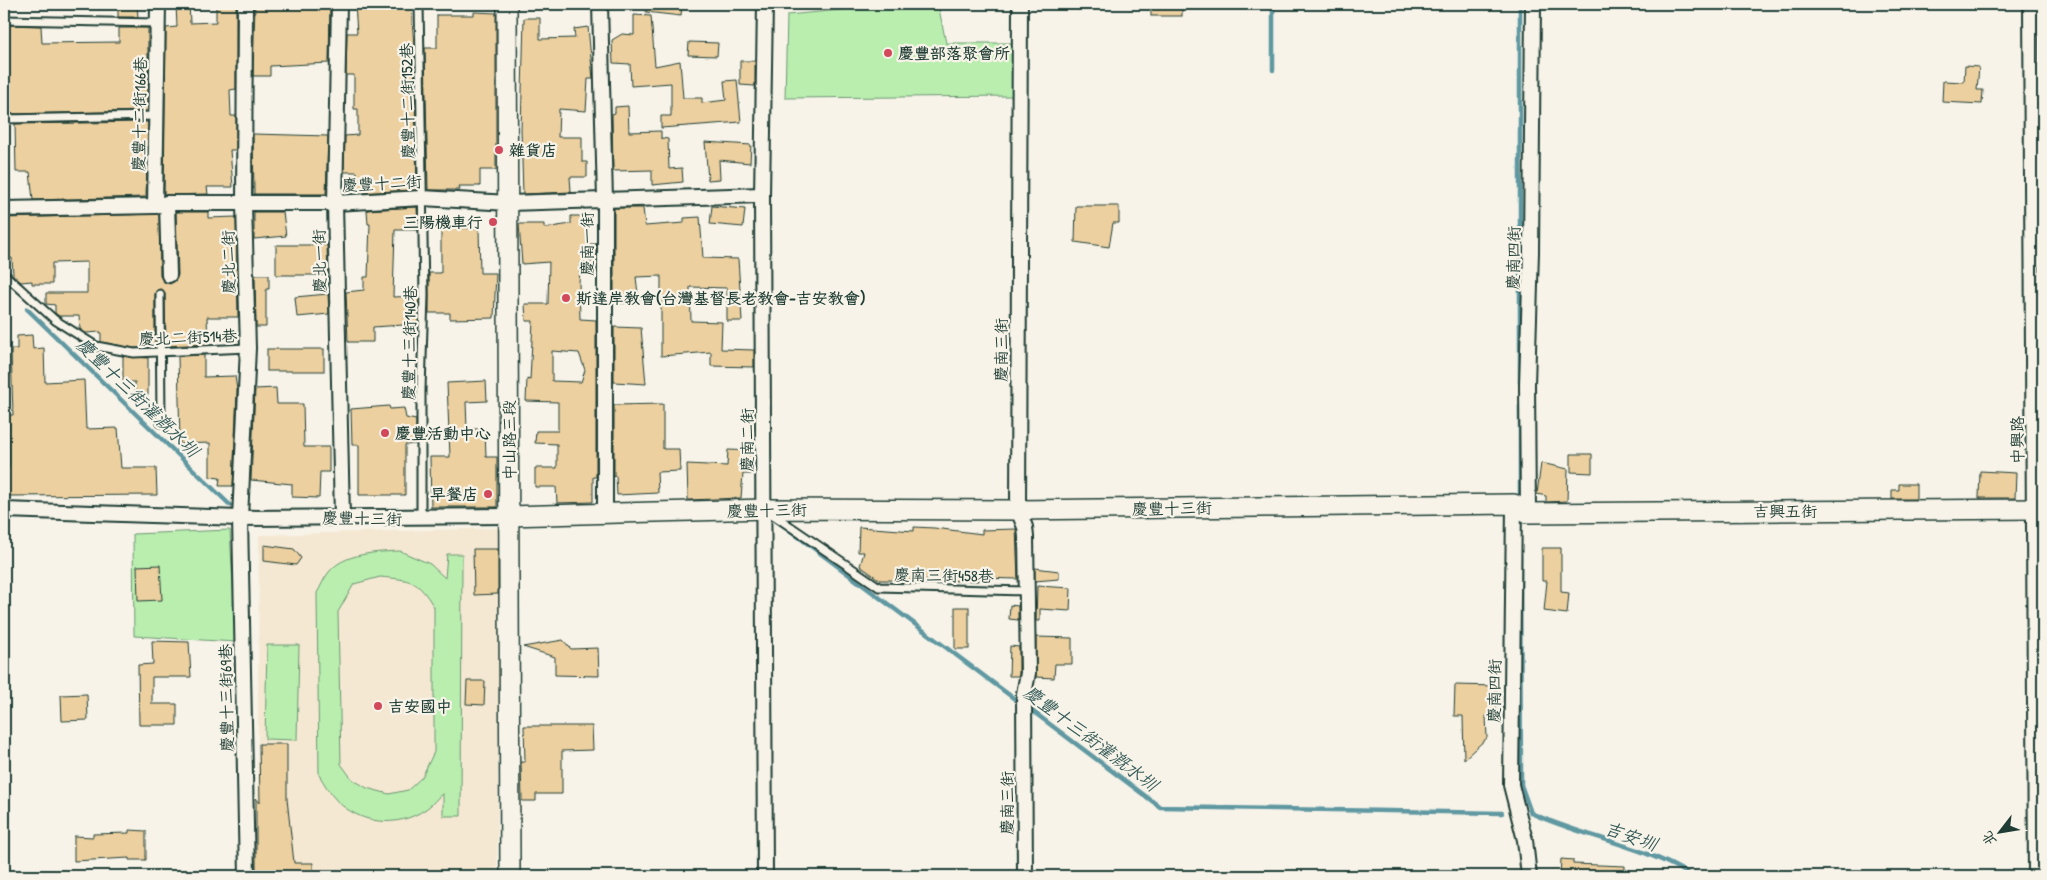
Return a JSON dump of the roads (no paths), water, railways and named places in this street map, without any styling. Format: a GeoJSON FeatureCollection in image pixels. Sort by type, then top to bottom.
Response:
{"type":"FeatureCollection","features":[{"type":"Feature","properties":{"kind":"street","name":"慶豐十二街166巷"},"geometry":{"type":"LineString","coordinates":[[158,4],[157,116],[161,205],[169,276]]}},
{"type":"Feature","properties":{"kind":"street","name":"慶北二街"},"geometry":{"type":"LineString","coordinates":[[240,518],[248,348],[244,204],[245,4]]}},
{"type":"Feature","properties":{"kind":"street","name":"慶北一街"},"geometry":{"type":"LineString","coordinates":[[340,4],[335,203],[342,517]]}},
{"type":"Feature","properties":{"kind":"street","name":"中山路三段"},"geometry":{"type":"LineString","coordinates":[[507,4],[510,876]]}},
{"type":"Feature","properties":{"kind":"street","name":"慶南一街"},"geometry":{"type":"LineString","coordinates":[[600,4],[605,200],[605,515]]}},
{"type":"Feature","properties":{"kind":"street","name":"慶南二街"},"geometry":{"type":"LineString","coordinates":[[765,4],[762,195],[765,509],[765,876]]}},
{"type":"Feature","properties":{"kind":"street","name":"慶南三街"},"geometry":{"type":"LineString","coordinates":[[1020,4],[1018,510],[1025,527],[1028,673],[1024,694],[1025,876]]}},
{"type":"Feature","properties":{"kind":"street","name":"慶南四街"},"geometry":{"type":"LineString","coordinates":[[1529,876],[1525,840],[1511,785],[1532,252],[1533,4]]}},
{"type":"Feature","properties":{"kind":"street","name":"中興路"},"geometry":{"type":"LineString","coordinates":[[2031,4],[2039,510],[2036,876]]}},
{"type":"Feature","properties":{"kind":"street","name":"慶豐十二街"},"geometry":{"type":"LineString","coordinates":[[4,209],[335,203],[422,198],[509,203],[762,195]]}},
{"type":"Feature","properties":{"kind":"street","name":"慶豐十三街"},"geometry":{"type":"LineString","coordinates":[[4,510],[240,518],[421,518],[605,515],[765,509],[1521,509]]}},
{"type":"Feature","properties":{"kind":"street","name":"吉興五街"},"geometry":{"type":"LineString","coordinates":[[1521,509],[2039,510]]}},
{"type":"Feature","properties":{"kind":"street","name":"慶豐十三街69巷"},"geometry":{"type":"LineString","coordinates":[[240,518],[247,876]]}},
{"type":"Feature","properties":{"kind":"lane","name":"慶豐十二街152巷"},"geometry":{"type":"LineString","coordinates":[[419,4],[422,198]]}},
{"type":"Feature","properties":{"kind":"lane"},"geometry":{"type":"LineString","coordinates":[[4,20],[158,23]]}},
{"type":"Feature","properties":{"kind":"lane"},"geometry":{"type":"LineString","coordinates":[[4,119],[157,116]]}},
{"type":"Feature","properties":{"kind":"lane","name":"慶豐十三街140巷"},"geometry":{"type":"LineString","coordinates":[[421,518],[421,390],[424,295],[422,198]]}},
{"type":"Feature","properties":{"kind":"lane","name":"慶北二街514巷"},"geometry":{"type":"LineString","coordinates":[[4,274],[55,320],[96,346],[134,353],[160,354],[248,348]]}},
{"type":"Feature","properties":{"kind":"lane"},"geometry":{"type":"LineString","coordinates":[[160,294],[161,423]]}},
{"type":"Feature","properties":{"kind":"lane","name":"慶南三街458巷"},"geometry":{"type":"LineString","coordinates":[[765,509],[879,587],[1026,591]]}},
{"type":"Feature","properties":{"kind":"waterway"},"geometry":{"type":"LineString","coordinates":[[1273,4],[1273,70]]}},
{"type":"Feature","properties":{"kind":"waterway"},"geometry":{"type":"LineString","coordinates":[[1520,4],[1520,383]]}},
{"type":"Feature","properties":{"kind":"waterway","name":"慶豐十三街灌溉水圳"},"geometry":{"type":"LineString","coordinates":[[27,309],[230,505]]}},
{"type":"Feature","properties":{"kind":"waterway"},"geometry":{"type":"LineString","coordinates":[[1520,406],[1520,495]]}},
{"type":"Feature","properties":{"kind":"waterway","name":"慶豐十三街灌溉水圳"},"geometry":{"type":"LineString","coordinates":[[780,523],[1020,703]]}},
{"type":"Feature","properties":{"kind":"waterway","name":"吉安圳"},"geometry":{"type":"LineString","coordinates":[[1520,555],[1521,785],[1531,813],[1571,829],[1653,856],[1692,876]]}},
{"type":"Feature","properties":{"kind":"waterway","name":"慶豐十三街灌溉水圳"},"geometry":{"type":"LineString","coordinates":[[1027,707],[1160,807],[1502,813]]}},
{"type":"Feature","properties":{"kind":"place","name":"慶豐部落聚會所"},"geometry":{"type":"Point","coordinates":[888,53]}},
{"type":"Feature","properties":{"kind":"place","name":"雜貨店"},"geometry":{"type":"Point","coordinates":[499,150]}},
{"type":"Feature","properties":{"kind":"place","name":"三陽機車行"},"geometry":{"type":"Point","coordinates":[493,222]}},
{"type":"Feature","properties":{"kind":"place","name":"斯達岸教會(台灣基督長老教會-吉安教會)"},"geometry":{"type":"Point","coordinates":[566,298]}},
{"type":"Feature","properties":{"kind":"place","name":"慶豐活動中心"},"geometry":{"type":"Point","coordinates":[385,433]}},
{"type":"Feature","properties":{"kind":"place","name":"早餐店"},"geometry":{"type":"Point","coordinates":[488,494]}},
{"type":"Feature","properties":{"kind":"place","name":"吉安國中"},"geometry":{"type":"Point","coordinates":[378,706]}}]}
